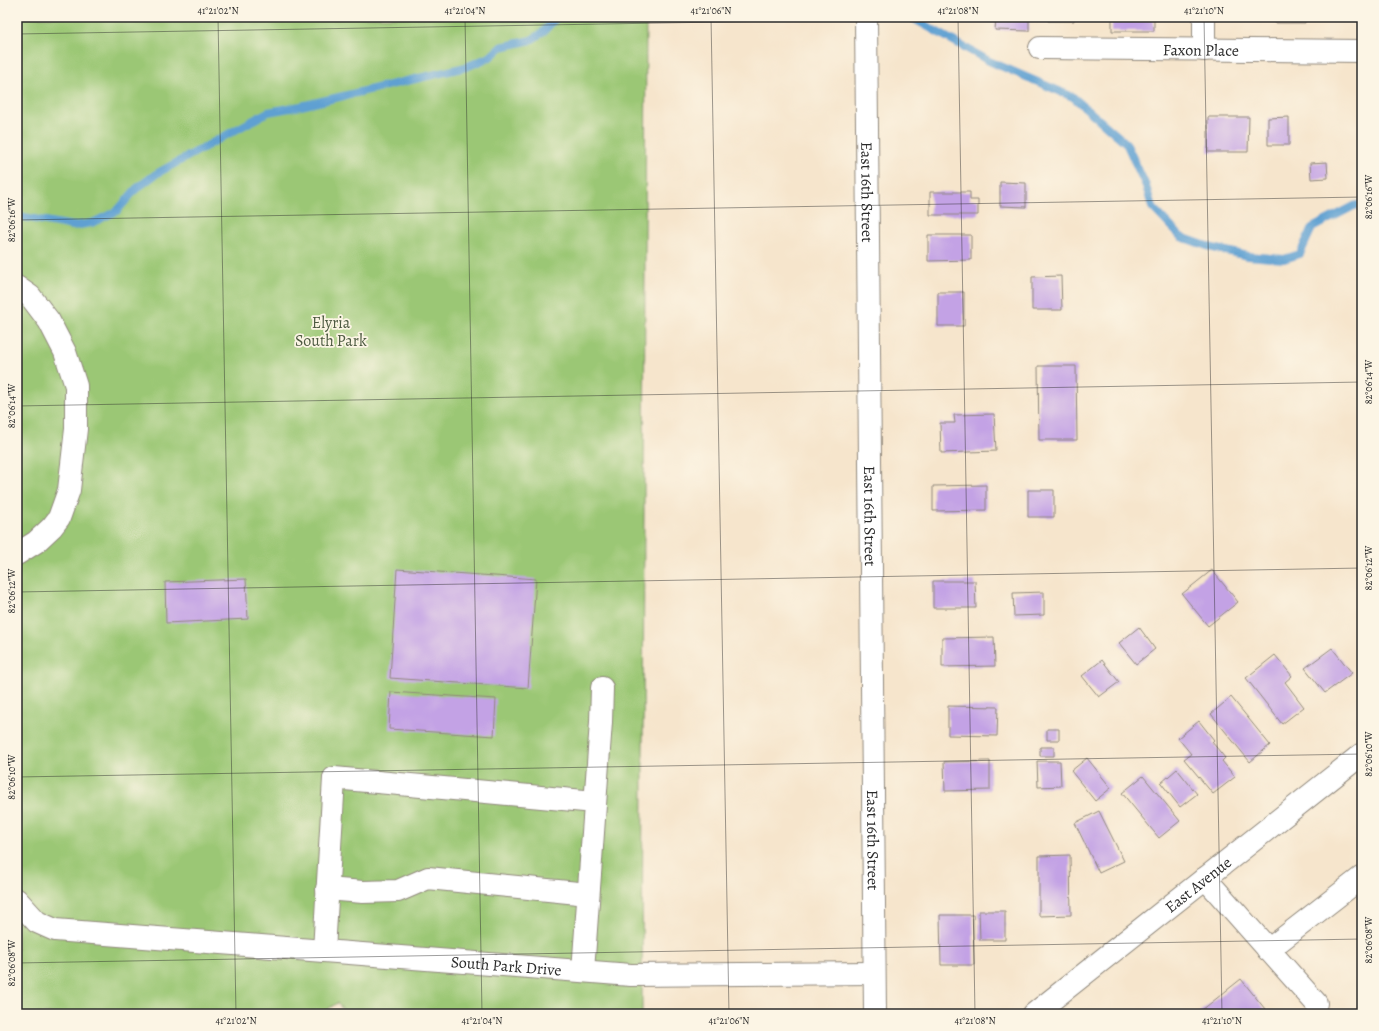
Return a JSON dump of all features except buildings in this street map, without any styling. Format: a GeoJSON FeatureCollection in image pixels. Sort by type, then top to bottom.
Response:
{"type":"FeatureCollection","features":[{"type":"Feature","properties":{"kind":"street","name":"East 16th Street"},"geometry":{"type":"LineString","coordinates":[[866,17],[875,1014]]}},
{"type":"Feature","properties":{"kind":"street"},"geometry":{"type":"LineString","coordinates":[[1204,17],[1204,50]]}},
{"type":"Feature","properties":{"kind":"street","name":"Faxon Place"},"geometry":{"type":"LineString","coordinates":[[1040,48],[1362,51]]}},
{"type":"Feature","properties":{"kind":"street"},"geometry":{"type":"LineString","coordinates":[[17,287],[30,296],[49,321],[65,352],[76,386],[76,430],[69,490],[59,518],[52,527],[36,542],[17,554]]}},
{"type":"Feature","properties":{"kind":"street"},"geometry":{"type":"LineString","coordinates":[[583,971],[602,688]]}},
{"type":"Feature","properties":{"kind":"street","name":"East Avenue"},"geometry":{"type":"LineString","coordinates":[[1034,1014],[1362,754]]}},
{"type":"Feature","properties":{"kind":"street"},"geometry":{"type":"LineString","coordinates":[[324,951],[334,778],[595,802]]}},
{"type":"Feature","properties":{"kind":"street"},"geometry":{"type":"LineString","coordinates":[[1268,950],[1362,876]]}},
{"type":"Feature","properties":{"kind":"street"},"geometry":{"type":"LineString","coordinates":[[327,889],[363,892],[398,891],[428,878],[588,894]]}},
{"type":"Feature","properties":{"kind":"street"},"geometry":{"type":"LineString","coordinates":[[1205,878],[1316,1004]]}},
{"type":"Feature","properties":{"kind":"street","name":"South Park Drive"},"geometry":{"type":"LineString","coordinates":[[17,900],[37,922],[55,930],[631,975],[874,973]]}},
{"type":"Feature","properties":{"kind":"green space","name":"Elyria South Park"},"geometry":{"type":"Polygon","coordinates":[[[17,17],[646,17],[642,1014],[347,1014],[337,1003],[321,1014],[17,1014],[17,17]]]}},
{"type":"Feature","properties":{"kind":"waterway"},"geometry":{"type":"LineString","coordinates":[[17,214],[18,216],[73,226],[92,223],[117,211],[136,189],[156,174],[268,112],[301,106],[466,67],[490,57],[501,47],[531,40],[542,33],[557,17]]}},
{"type":"Feature","properties":{"kind":"waterway"},"geometry":{"type":"LineString","coordinates":[[914,19],[989,61],[1073,97],[1126,143],[1146,186],[1152,207],[1181,237],[1213,248],[1248,256],[1284,259],[1300,254],[1312,228],[1354,206],[1362,204]]}}]}
